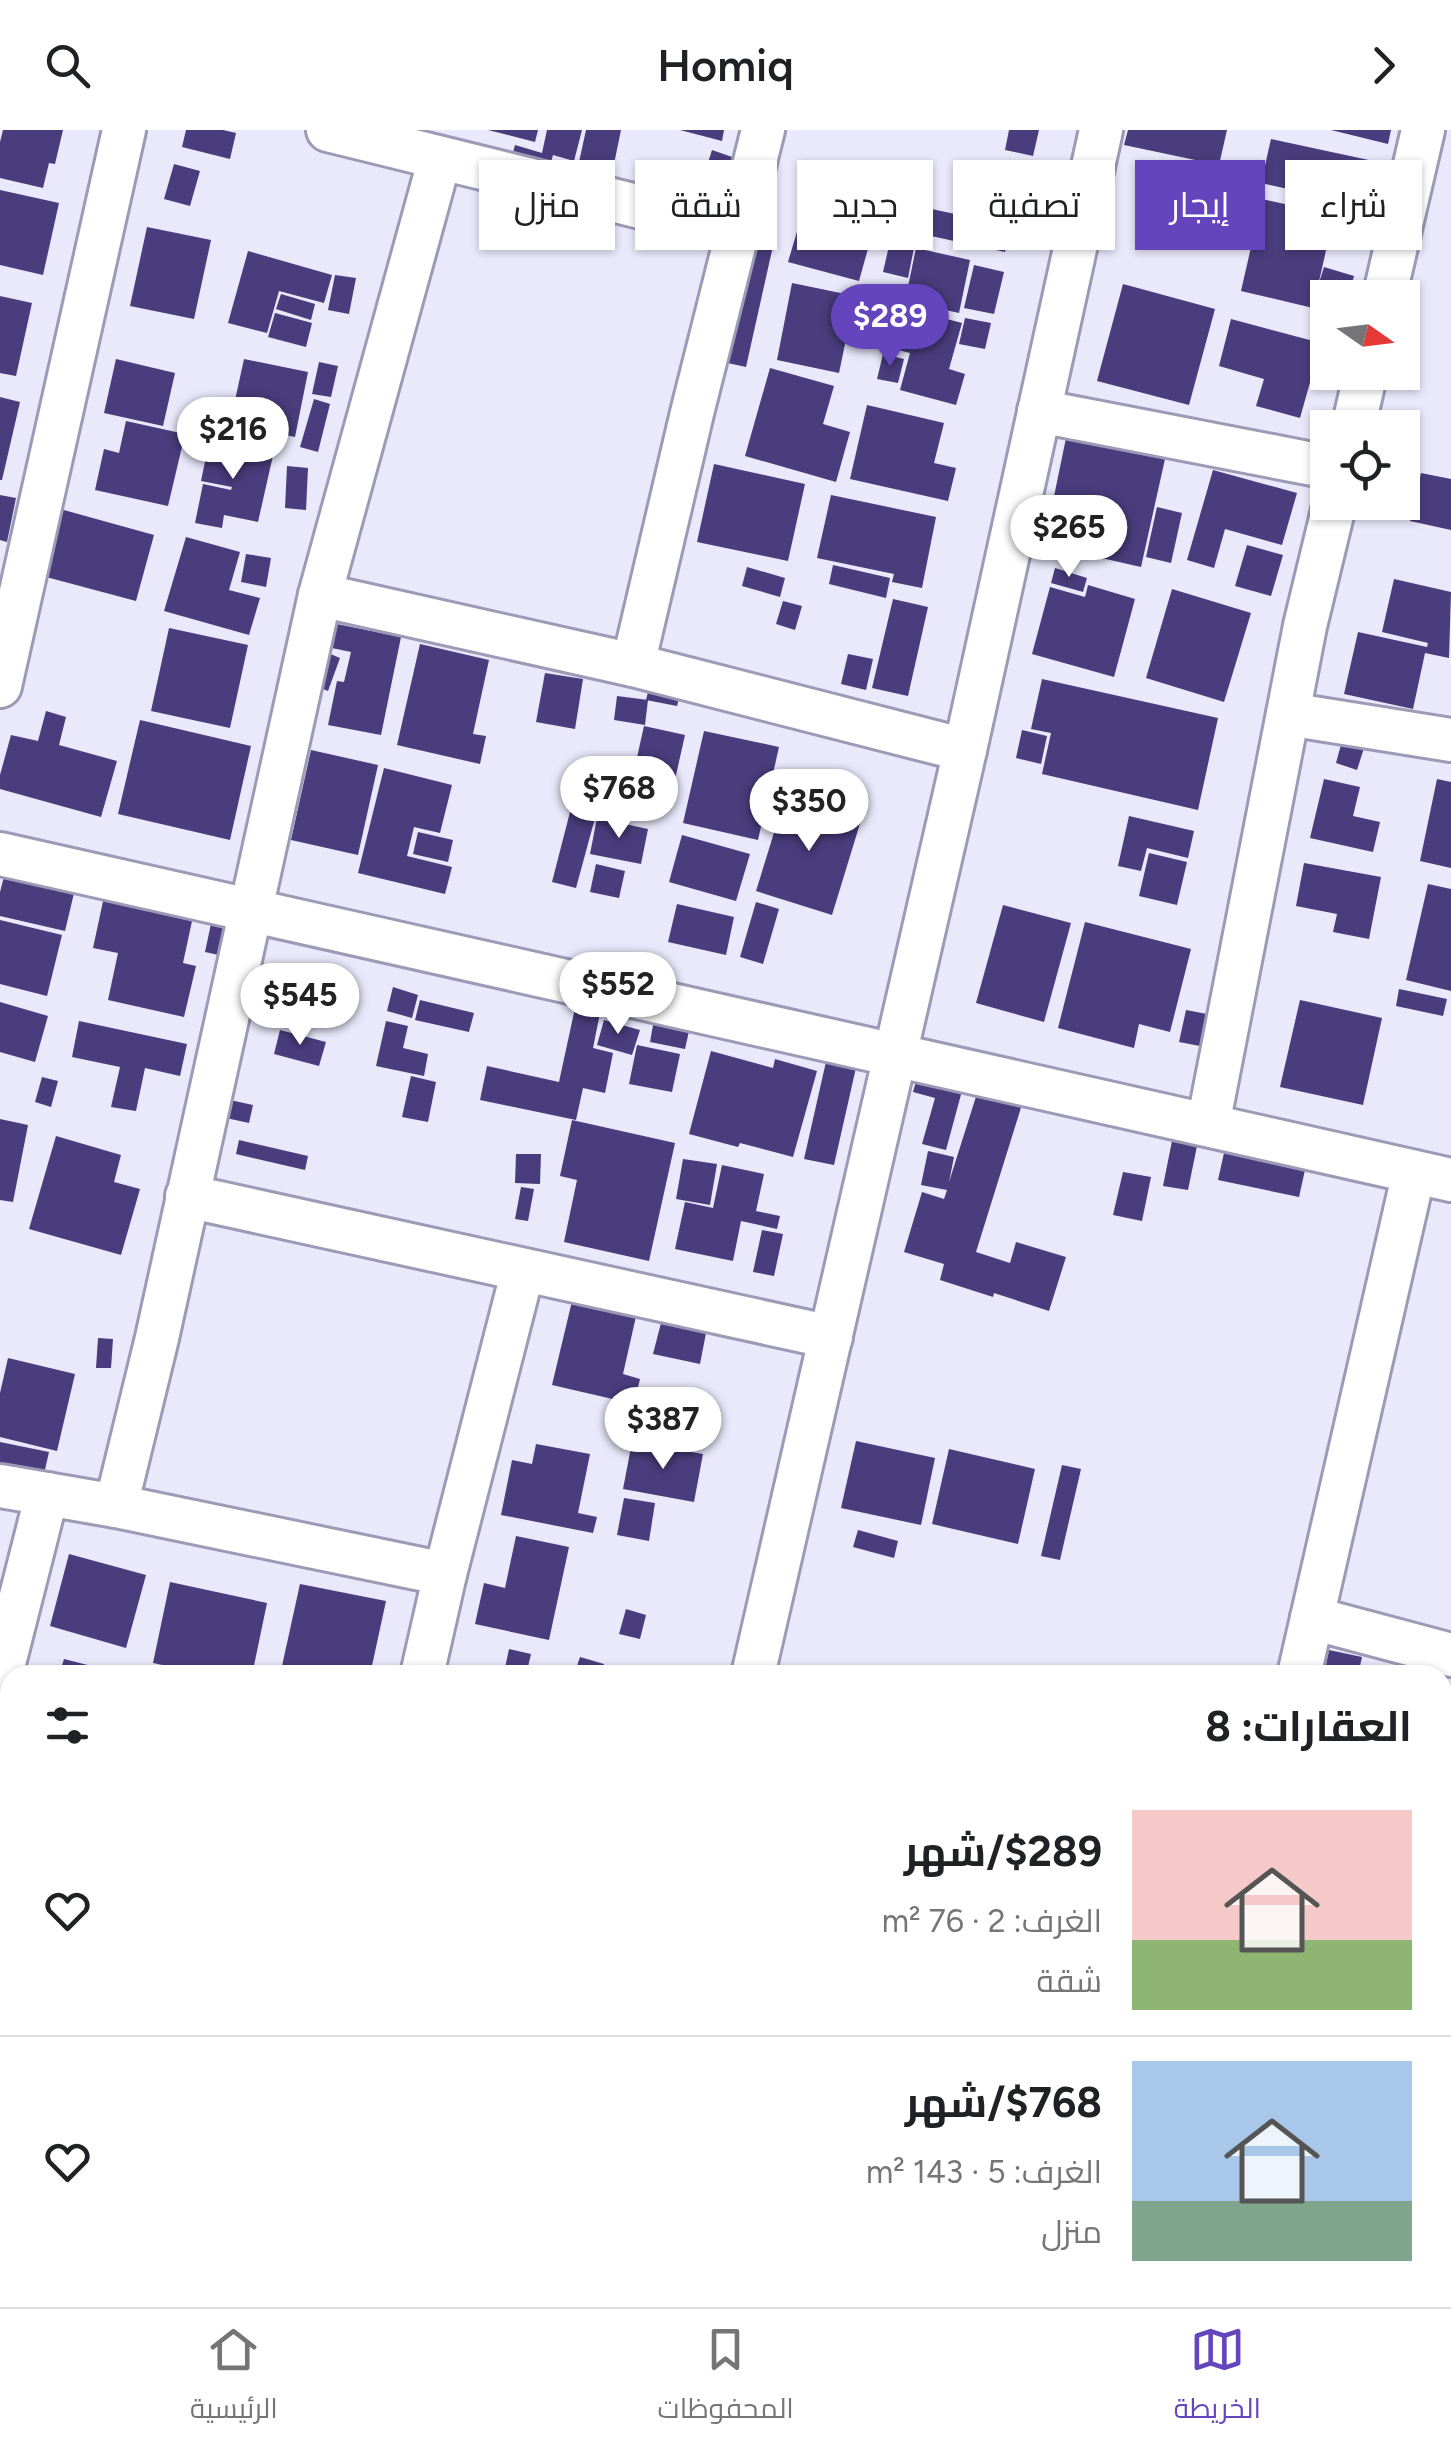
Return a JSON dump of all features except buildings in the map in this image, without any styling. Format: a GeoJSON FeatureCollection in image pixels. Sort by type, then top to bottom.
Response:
{"type":"FeatureCollection","features":[{"type":"Feature","properties":{"kind":"street"},"geometry":{"type":"LineString","coordinates":[[0,686],[124,130]]}},
{"type":"Feature","properties":{"kind":"street"},"geometry":{"type":"LineString","coordinates":[[328,130],[635,206]]}},
{"type":"Feature","properties":{"kind":"street"},"geometry":{"type":"LineString","coordinates":[[756,160],[763,130]]}},
{"type":"Feature","properties":{"kind":"street"},"geometry":{"type":"LineString","coordinates":[[755,1665],[965,750],[1100,130]]}},
{"type":"Feature","properties":{"kind":"street"},"geometry":{"type":"LineString","coordinates":[[1388,280],[1423,130]]}},
{"type":"Feature","properties":{"kind":"street"},"geometry":{"type":"LineString","coordinates":[[116,1506],[320,596],[440,158]]}},
{"type":"Feature","properties":{"kind":"street"},"geometry":{"type":"LineString","coordinates":[[633,665],[733,250]]}},
{"type":"Feature","properties":{"kind":"street"},"geometry":{"type":"LineString","coordinates":[[1039,411],[1310,464]]}},
{"type":"Feature","properties":{"kind":"street"},"geometry":{"type":"LineString","coordinates":[[1208,1125],[1305,626],[1331,520]]}},
{"type":"Feature","properties":{"kind":"street"},"geometry":{"type":"LineString","coordinates":[[320,596],[633,665],[965,750]]}},
{"type":"Feature","properties":{"kind":"street"},"geometry":{"type":"LineString","coordinates":[[1288,714],[1451,740]]}},
{"type":"Feature","properties":{"kind":"street"},"geometry":{"type":"LineString","coordinates":[[0,854],[1433,1176],[1301,1665]]}},
{"type":"Feature","properties":{"kind":"street"},"geometry":{"type":"LineString","coordinates":[[188,1196],[830,1337]]}},
{"type":"Feature","properties":{"kind":"street"},"geometry":{"type":"LineString","coordinates":[[424,1665],[522,1270]]}},
{"type":"Feature","properties":{"kind":"street"},"geometry":{"type":"LineString","coordinates":[[0,1486],[445,1574]]}},
{"type":"Feature","properties":{"kind":"street"},"geometry":{"type":"LineString","coordinates":[[3,1665],[46,1494]]}},
{"type":"Feature","properties":{"kind":"street"},"geometry":{"type":"LineString","coordinates":[[1312,1618],[1451,1655]]}}]}
